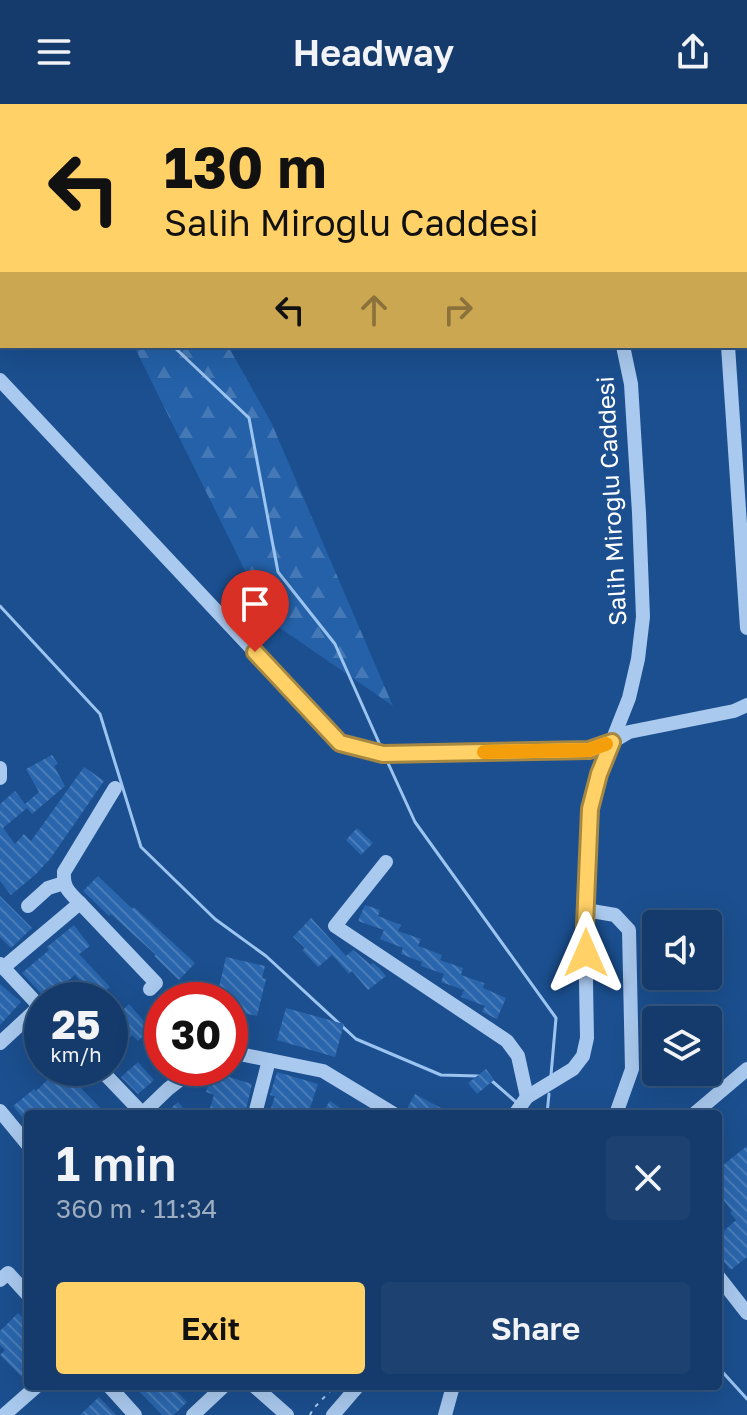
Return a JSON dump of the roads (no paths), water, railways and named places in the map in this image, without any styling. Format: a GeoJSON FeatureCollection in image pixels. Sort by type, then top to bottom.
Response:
{"type":"FeatureCollection","features":[{"type":"Feature","properties":{"kind":"street","name":"Salih Miroğlu Caddesi"},"geometry":{"type":"LineString","coordinates":[[527,1097],[573,1069],[583,1056],[587,1038],[586,910],[590,809],[599,774],[629,698],[638,659],[643,617],[639,513],[631,384],[623,348]]}},
{"type":"Feature","properties":{"kind":"street"},"geometry":{"type":"LineString","coordinates":[[728,348],[741,449],[747,628]]}},
{"type":"Feature","properties":{"kind":"street"},"geometry":{"type":"LineString","coordinates":[[0,380],[340,743],[383,754],[589,750],[629,732],[734,711],[747,705]]}},
{"type":"Feature","properties":{"kind":"street"},"geometry":{"type":"LineString","coordinates":[[0,768],[0,778]]}},
{"type":"Feature","properties":{"kind":"street"},"geometry":{"type":"LineString","coordinates":[[115,788],[64,872],[64,883],[155,982]]}},
{"type":"Feature","properties":{"kind":"street"},"geometry":{"type":"LineString","coordinates":[[386,862],[335,926],[507,1041],[518,1056],[527,1097],[518,1110]]}},
{"type":"Feature","properties":{"kind":"street"},"geometry":{"type":"LineString","coordinates":[[28,906],[48,888],[64,883]]}},
{"type":"Feature","properties":{"kind":"street"},"geometry":{"type":"LineString","coordinates":[[24,990],[2,966],[80,903]]}},
{"type":"Feature","properties":{"kind":"street"},"geometry":{"type":"LineString","coordinates":[[586,910],[615,915],[629,930],[632,1069],[617,1110]]}},
{"type":"Feature","properties":{"kind":"street"},"geometry":{"type":"LineString","coordinates":[[0,1043],[24,1023]]}},
{"type":"Feature","properties":{"kind":"street"},"geometry":{"type":"LineString","coordinates":[[248,1056],[323,1071],[387,1110]]}},
{"type":"Feature","properties":{"kind":"street"},"geometry":{"type":"LineString","coordinates":[[256,1110],[269,1060]]}},
{"type":"Feature","properties":{"kind":"street"},"geometry":{"type":"LineString","coordinates":[[699,1110],[747,1069]]}},
{"type":"Feature","properties":{"kind":"street"},"geometry":{"type":"LineString","coordinates":[[116,1086],[139,1110]]}},
{"type":"Feature","properties":{"kind":"street"},"geometry":{"type":"LineString","coordinates":[[147,1110],[172,1086]]}},
{"type":"Feature","properties":{"kind":"street"},"geometry":{"type":"LineString","coordinates":[[3,1121],[24,1141]]}},
{"type":"Feature","properties":{"kind":"street"},"geometry":{"type":"LineString","coordinates":[[0,1280],[8,1273],[24,1291]]}},
{"type":"Feature","properties":{"kind":"street"},"geometry":{"type":"LineString","coordinates":[[722,1281],[747,1313]]}},
{"type":"Feature","properties":{"kind":"street"},"geometry":{"type":"LineString","coordinates":[[4,1415],[32,1390]]}},
{"type":"Feature","properties":{"kind":"street"},"geometry":{"type":"LineString","coordinates":[[113,1390],[135,1415]]}},
{"type":"Feature","properties":{"kind":"street"},"geometry":{"type":"LineString","coordinates":[[193,1415],[220,1390]]}},
{"type":"Feature","properties":{"kind":"street"},"geometry":{"type":"LineString","coordinates":[[259,1390],[287,1415]]}},
{"type":"Feature","properties":{"kind":"street"},"geometry":{"type":"LineString","coordinates":[[333,1415],[355,1390]]}},
{"type":"Feature","properties":{"kind":"street"},"geometry":{"type":"LineString","coordinates":[[445,1415],[450,1390]]}},
{"type":"Feature","properties":{"kind":"waterway"},"geometry":{"type":"LineString","coordinates":[[175,348],[249,418],[278,572],[335,644],[380,745]]}},
{"type":"Feature","properties":{"kind":"waterway"},"geometry":{"type":"LineString","coordinates":[[0,606],[100,714],[141,847],[215,919],[266,956],[356,1039],[441,1075],[478,1076]]}},
{"type":"Feature","properties":{"kind":"waterway"},"geometry":{"type":"LineString","coordinates":[[388,763],[415,822],[556,1018],[551,1075]]}},
{"type":"Feature","properties":{"kind":"waterway"},"geometry":{"type":"LineString","coordinates":[[492,1081],[516,1102]]}},
{"type":"Feature","properties":{"kind":"waterway"},"geometry":{"type":"LineString","coordinates":[[547,1110],[549,1094]]}},
{"type":"Feature","properties":{"kind":"waterway"},"geometry":{"type":"LineString","coordinates":[[722,1371],[747,1399]]}}]}
